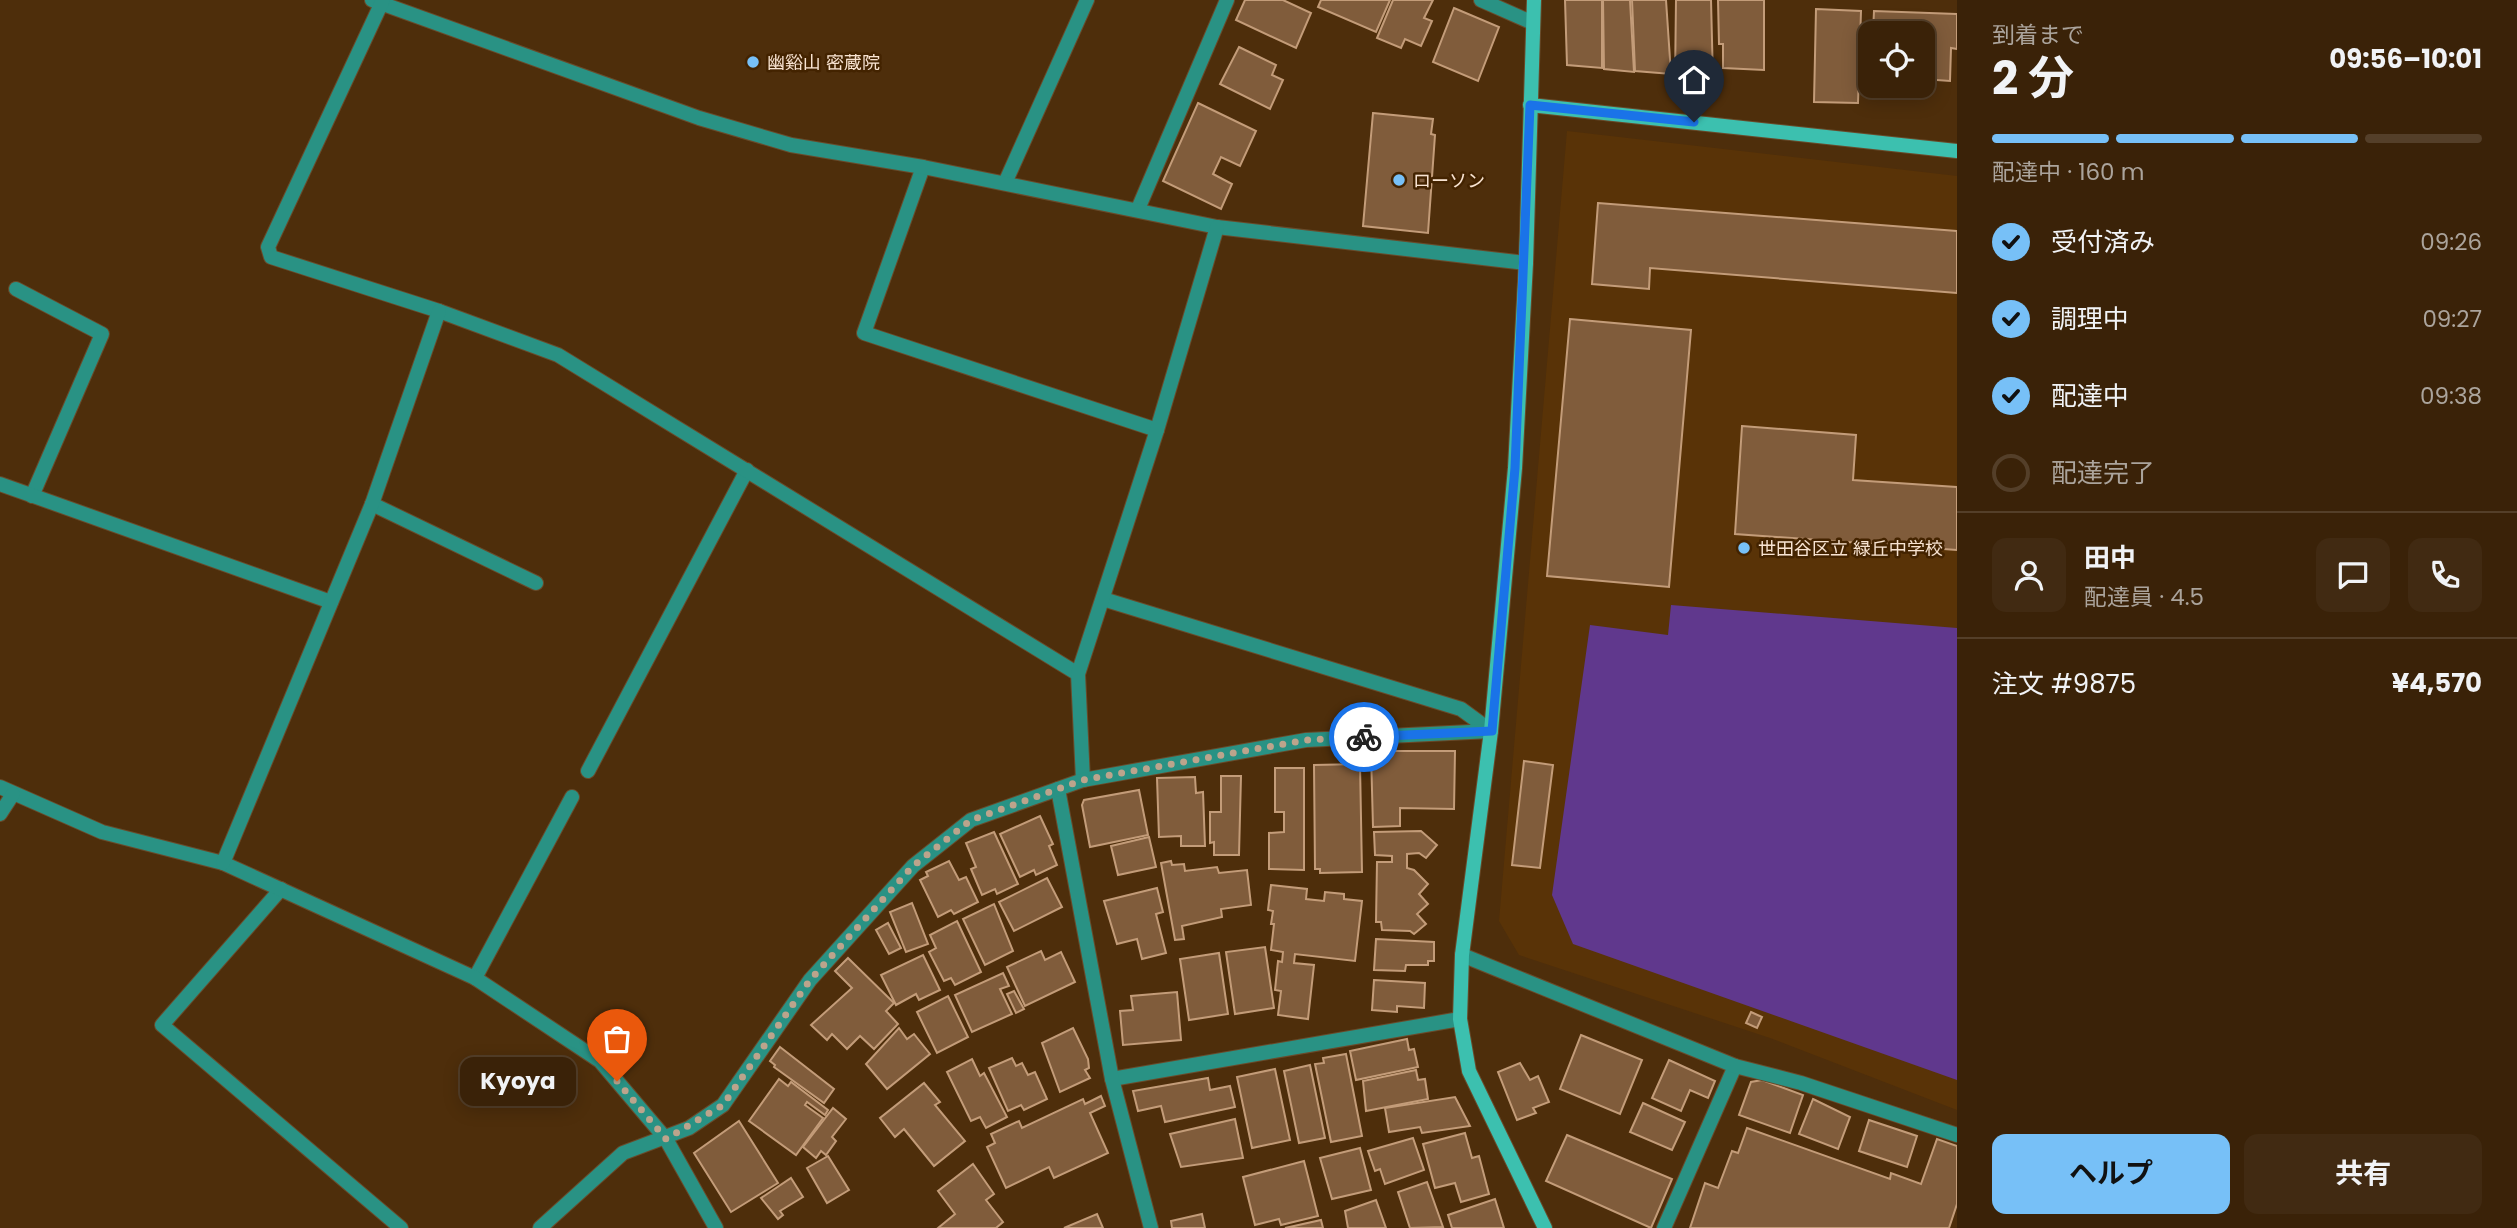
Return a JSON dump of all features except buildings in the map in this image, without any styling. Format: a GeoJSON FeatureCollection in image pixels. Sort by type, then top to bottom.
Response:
{"type":"FeatureCollection","features":[{"type":"Feature","properties":{"kind":"street"},"geometry":{"type":"LineString","coordinates":[[1005,183],[1087,0]]}},
{"type":"Feature","properties":{"kind":"street"},"geometry":{"type":"LineString","coordinates":[[1138,209],[1227,0]]}},
{"type":"Feature","properties":{"kind":"street"},"geometry":{"type":"LineString","coordinates":[[1481,0],[1533,23]]}},
{"type":"Feature","properties":{"kind":"street"},"geometry":{"type":"LineString","coordinates":[[1534,0],[1526,263],[1515,468],[1492,731],[1461,955],[1460,1019],[1469,1071],[1545,1228]]}},
{"type":"Feature","properties":{"kind":"street"},"geometry":{"type":"LineString","coordinates":[[1078,674],[558,355],[439,311],[271,257],[268,247],[378,2],[699,118],[791,145],[923,167],[1217,227],[1526,263]]}},
{"type":"Feature","properties":{"kind":"street"},"geometry":{"type":"LineString","coordinates":[[1530,105],[1957,150]]}},
{"type":"Feature","properties":{"kind":"street"},"geometry":{"type":"LineString","coordinates":[[923,167],[864,333],[1157,430]]}},
{"type":"Feature","properties":{"kind":"street"},"geometry":{"type":"LineString","coordinates":[[1083,780],[1078,674],[1157,430],[1217,227]]}},
{"type":"Feature","properties":{"kind":"street"},"geometry":{"type":"LineString","coordinates":[[16,289],[102,334],[32,496]]}},
{"type":"Feature","properties":{"kind":"street"},"geometry":{"type":"LineString","coordinates":[[223,863],[372,504],[439,311]]}},
{"type":"Feature","properties":{"kind":"street"},"geometry":{"type":"LineString","coordinates":[[588,771],[747,470]]}},
{"type":"Feature","properties":{"kind":"street"},"geometry":{"type":"LineString","coordinates":[[0,484],[331,602]]}},
{"type":"Feature","properties":{"kind":"street"},"geometry":{"type":"LineString","coordinates":[[372,504],[536,583]]}},
{"type":"Feature","properties":{"kind":"street"},"geometry":{"type":"LineString","coordinates":[[1103,599],[1461,709],[1492,731]]}},
{"type":"Feature","properties":{"kind":"street"},"geometry":{"type":"LineString","coordinates":[[540,1228],[623,1153],[666,1139],[723,1105],[810,980],[913,866],[971,820],[1083,780],[1306,740],[1492,731]]}},
{"type":"Feature","properties":{"kind":"street"},"geometry":{"type":"LineString","coordinates":[[1058,789],[1112,1079],[1152,1228]]}},
{"type":"Feature","properties":{"kind":"street"},"geometry":{"type":"LineString","coordinates":[[0,814],[7,791],[102,832],[223,863],[374,929],[475,978],[600,1061],[666,1139],[716,1228]]}},
{"type":"Feature","properties":{"kind":"street"},"geometry":{"type":"LineString","coordinates":[[475,978],[572,797]]}},
{"type":"Feature","properties":{"kind":"street"},"geometry":{"type":"LineString","coordinates":[[281,889],[162,1025],[401,1228]]}},
{"type":"Feature","properties":{"kind":"street"},"geometry":{"type":"LineString","coordinates":[[1461,955],[1735,1066],[1801,1083],[1957,1135]]}},
{"type":"Feature","properties":{"kind":"street"},"geometry":{"type":"LineString","coordinates":[[1112,1079],[1460,1019]]}},
{"type":"Feature","properties":{"kind":"street"},"geometry":{"type":"LineString","coordinates":[[1664,1228],[1735,1066]]}},
{"type":"Feature","properties":{"kind":"shaded area","name":"世田谷区立 緑丘中学校"},"geometry":{"type":"Polygon","coordinates":[[[1567,131],[1957,176],[1957,1110],[1770,1038],[1519,955],[1499,921],[1567,131]]]}},
{"type":"Feature","properties":{"kind":"shaded area"},"geometry":{"type":"Polygon","coordinates":[[[1671,605],[1957,628],[1957,1080],[1573,944],[1552,895],[1590,625],[1668,635],[1671,605]]]}},
{"type":"Feature","properties":{"kind":"way so far"},"geometry":{"type":"LineString","coordinates":[[617,1081],[666,1139],[689,1128],[723,1105],[810,980],[913,866],[971,820],[1083,780],[1306,740],[1364,737]]}},
{"type":"Feature","properties":{"kind":"place","name":"幽谿山 密蔵院"},"geometry":{"type":"Point","coordinates":[753,62]}},
{"type":"Feature","properties":{"kind":"place","name":"ローソン"},"geometry":{"type":"Point","coordinates":[1399,180]}},
{"type":"Feature","properties":{"kind":"place","name":"世田谷区立 緑丘中学校"},"geometry":{"type":"Point","coordinates":[1744,548]}},
{"type":"Feature","properties":{"kind":"place","name":"Kyoya"},"geometry":{"type":"Point","coordinates":[617,1081]}},
{"type":"Feature","properties":{"kind":"route"},"geometry":{"type":"LineString","coordinates":[[1364,737],[1492,731],[1515,468],[1526,263],[1530,105],[1694,122]]}}]}
